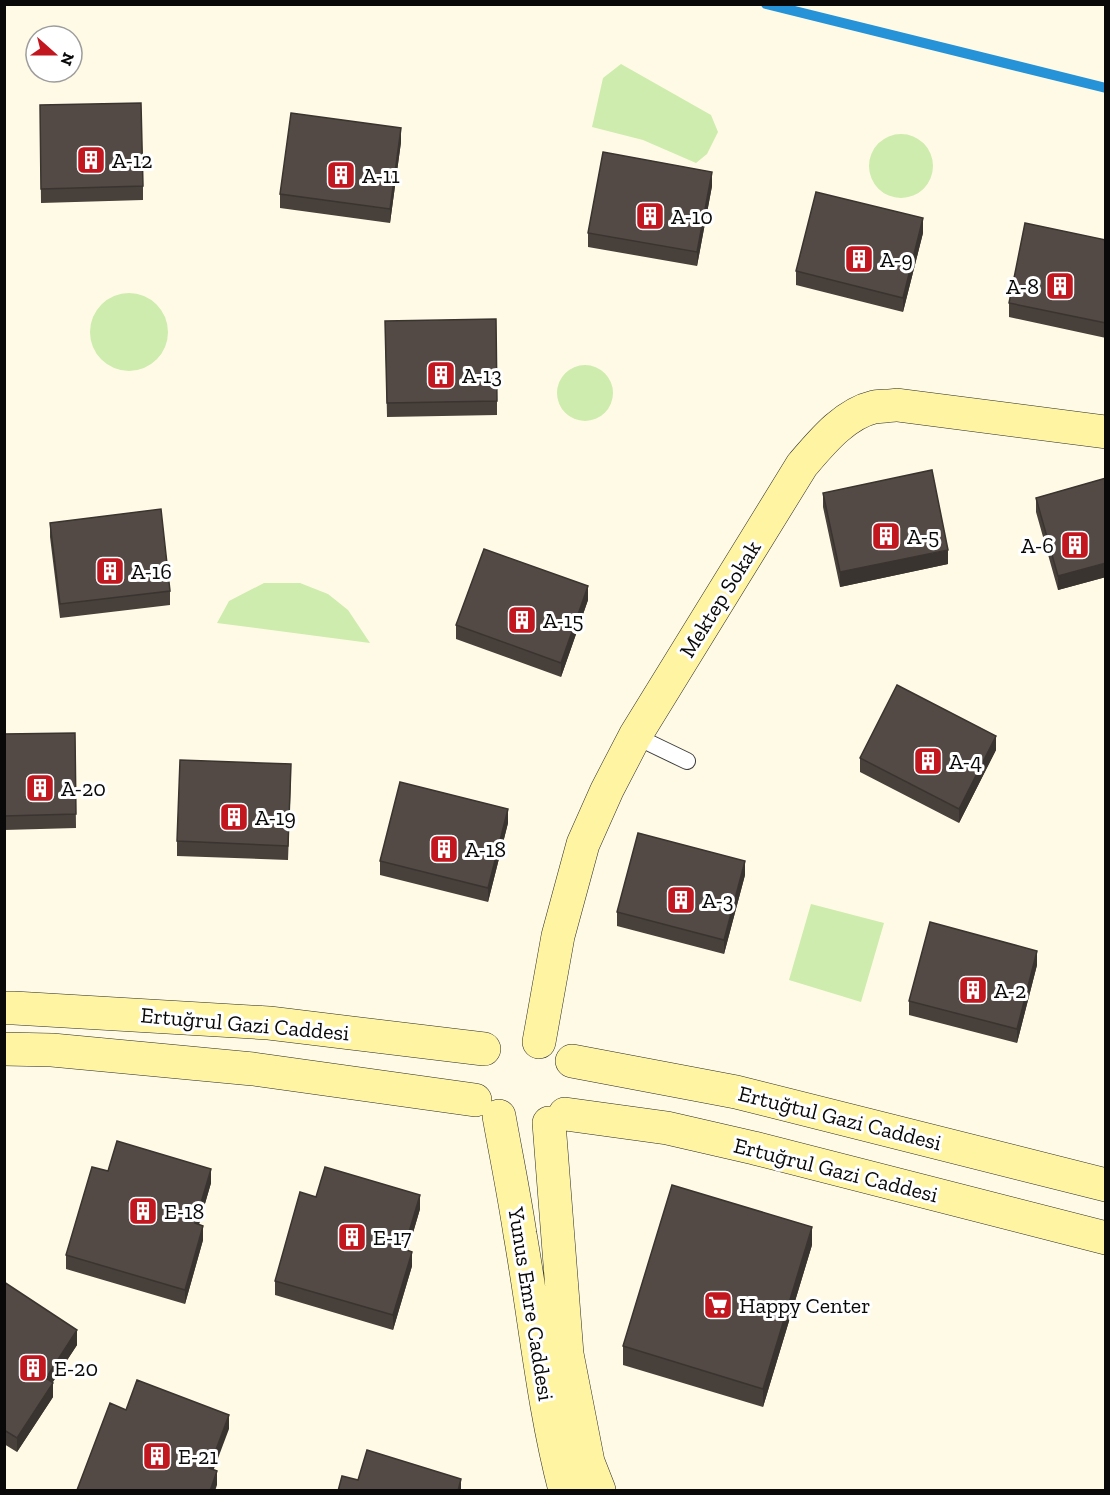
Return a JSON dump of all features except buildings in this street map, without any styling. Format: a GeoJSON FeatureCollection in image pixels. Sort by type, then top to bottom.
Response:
{"type":"FeatureCollection","features":[{"type":"Feature","properties":{"kind":"main road","name":"Mektep Sokak"},"geometry":{"type":"LineString","coordinates":[[539,1042],[558,936],[583,844],[607,790],[635,736],[802,465],[828,434],[852,417],[872,408],[897,405],[1106,432]]}},
{"type":"Feature","properties":{"kind":"main road","name":"Ertuğrul Gazi Caddesi"},"geometry":{"type":"LineString","coordinates":[[4,1008],[269,1023],[484,1049]]}},
{"type":"Feature","properties":{"kind":"main road"},"geometry":{"type":"LineString","coordinates":[[496,1042],[539,1042],[567,1053],[576,1074],[574,1092],[557,1118],[530,1124],[487,1108],[471,1084],[474,1065],[484,1049],[496,1042]]}},
{"type":"Feature","properties":{"kind":"main road","name":"Ertuğrul Gazi Caddesi"},"geometry":{"type":"LineString","coordinates":[[4,1049],[52,1050],[253,1069],[487,1108]]}},
{"type":"Feature","properties":{"kind":"main road","name":"Ertuğtul Gazi Caddesi"},"geometry":{"type":"LineString","coordinates":[[572,1062],[736,1092],[1106,1185]]}},
{"type":"Feature","properties":{"kind":"main road","name":"Yunus Emre Caddesi"},"geometry":{"type":"LineString","coordinates":[[487,1108],[520,1234],[541,1376],[565,1491]]}},
{"type":"Feature","properties":{"kind":"main road","name":"Ertuğrul Gazi Caddesi"},"geometry":{"type":"LineString","coordinates":[[557,1118],[667,1128],[1106,1238]]}},
{"type":"Feature","properties":{"kind":"main road","name":"Yunus Emre Caddesi"},"geometry":{"type":"LineString","coordinates":[[557,1118],[567,1354],[588,1462],[599,1491]]}},
{"type":"Feature","properties":{"kind":"lane"},"geometry":{"type":"LineString","coordinates":[[635,736],[687,761]]}},
{"type":"Feature","properties":{"kind":"green space"},"geometry":{"type":"Polygon","coordinates":[[[621,64],[711,115],[718,132],[707,154],[696,163],[643,140],[592,127],[603,78],[621,64]]]}},
{"type":"Feature","properties":{"kind":"green space"},"geometry":{"type":"Polygon","coordinates":[[[901,134],[919,140],[927,148],[933,166],[927,184],[919,192],[901,198],[883,192],[875,184],[869,166],[875,148],[883,140],[901,134]]]}},
{"type":"Feature","properties":{"kind":"green space"},"geometry":{"type":"Polygon","coordinates":[[[129,293],[144,296],[157,304],[165,317],[168,332],[165,347],[157,360],[144,368],[129,371],[114,368],[101,360],[93,347],[90,332],[93,317],[101,304],[114,296],[129,293]]]}},
{"type":"Feature","properties":{"kind":"green space"},"geometry":{"type":"Polygon","coordinates":[[[585,365],[596,367],[605,373],[611,382],[613,393],[611,404],[605,413],[596,419],[585,421],[574,419],[565,413],[559,404],[557,393],[559,382],[565,373],[574,367],[585,365]]]}},
{"type":"Feature","properties":{"kind":"green space"},"geometry":{"type":"Polygon","coordinates":[[[264,583],[300,583],[328,594],[348,610],[370,643],[217,623],[229,601],[264,583]]]}},
{"type":"Feature","properties":{"kind":"green space"},"geometry":{"type":"Polygon","coordinates":[[[811,904],[884,923],[861,1002],[789,980],[811,904]]]}},
{"type":"Feature","properties":{"kind":"waterway"},"geometry":{"type":"LineString","coordinates":[[766,4],[1106,88]]}},
{"type":"Feature","properties":{"kind":"place","name":"A-12"},"geometry":{"type":"Point","coordinates":[91,160]}},
{"type":"Feature","properties":{"kind":"place","name":"A-11"},"geometry":{"type":"Point","coordinates":[341,175]}},
{"type":"Feature","properties":{"kind":"place","name":"A-10"},"geometry":{"type":"Point","coordinates":[650,216]}},
{"type":"Feature","properties":{"kind":"place","name":"A-9"},"geometry":{"type":"Point","coordinates":[859,259]}},
{"type":"Feature","properties":{"kind":"place","name":"A-8"},"geometry":{"type":"Point","coordinates":[1060,286]}},
{"type":"Feature","properties":{"kind":"place","name":"A-13"},"geometry":{"type":"Point","coordinates":[441,375]}},
{"type":"Feature","properties":{"kind":"place","name":"A-5"},"geometry":{"type":"Point","coordinates":[886,536]}},
{"type":"Feature","properties":{"kind":"place","name":"A-6"},"geometry":{"type":"Point","coordinates":[1075,545]}},
{"type":"Feature","properties":{"kind":"place","name":"A-16"},"geometry":{"type":"Point","coordinates":[110,571]}},
{"type":"Feature","properties":{"kind":"place","name":"A-15"},"geometry":{"type":"Point","coordinates":[522,620]}},
{"type":"Feature","properties":{"kind":"place","name":"A-4"},"geometry":{"type":"Point","coordinates":[928,761]}},
{"type":"Feature","properties":{"kind":"place","name":"A-20"},"geometry":{"type":"Point","coordinates":[40,788]}},
{"type":"Feature","properties":{"kind":"place","name":"A-19"},"geometry":{"type":"Point","coordinates":[234,817]}},
{"type":"Feature","properties":{"kind":"place","name":"A-18"},"geometry":{"type":"Point","coordinates":[444,849]}},
{"type":"Feature","properties":{"kind":"place","name":"A-3"},"geometry":{"type":"Point","coordinates":[681,900]}},
{"type":"Feature","properties":{"kind":"place","name":"A-2"},"geometry":{"type":"Point","coordinates":[973,990]}},
{"type":"Feature","properties":{"kind":"place","name":"E-18"},"geometry":{"type":"Point","coordinates":[143,1211]}},
{"type":"Feature","properties":{"kind":"place","name":"E-17"},"geometry":{"type":"Point","coordinates":[352,1237]}},
{"type":"Feature","properties":{"kind":"place","name":"Happy Center"},"geometry":{"type":"Point","coordinates":[718,1305]}},
{"type":"Feature","properties":{"kind":"place","name":"E-20"},"geometry":{"type":"Point","coordinates":[33,1368]}},
{"type":"Feature","properties":{"kind":"place","name":"E-21"},"geometry":{"type":"Point","coordinates":[157,1456]}}]}
